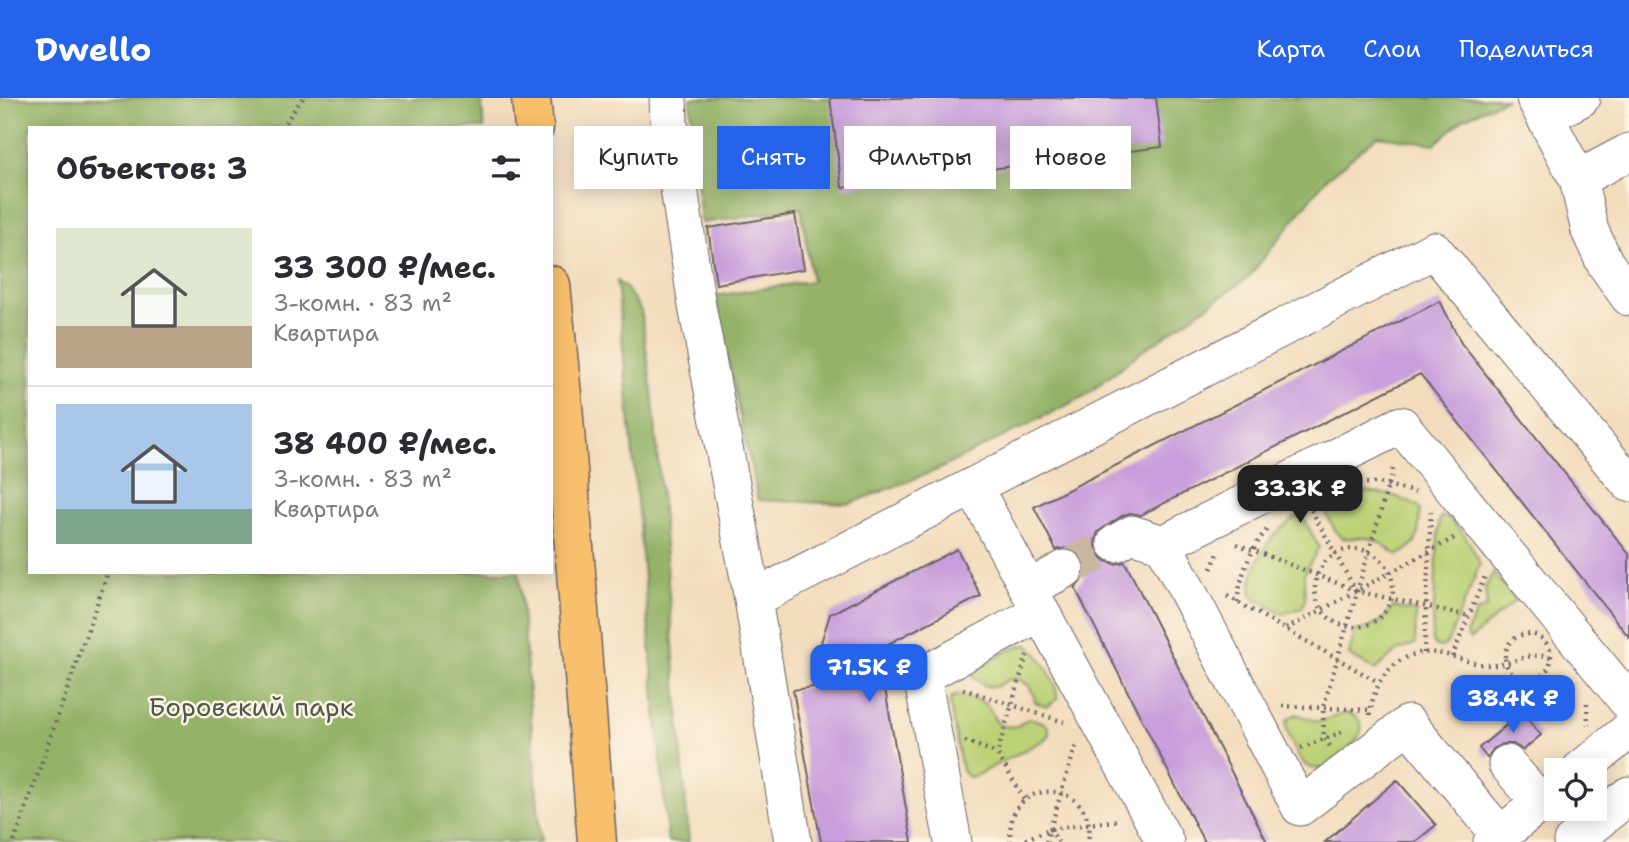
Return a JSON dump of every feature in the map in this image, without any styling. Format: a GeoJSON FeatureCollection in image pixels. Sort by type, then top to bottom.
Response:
{"type":"FeatureCollection","features":[{"type":"Feature","properties":{"kind":"main road"},"geometry":{"type":"LineString","coordinates":[[531,98],[534,126]]}},
{"type":"Feature","properties":{"kind":"main road"},"geometry":{"type":"LineString","coordinates":[[553,303],[564,405],[597,842]]}},
{"type":"Feature","properties":{"kind":"lane"},"geometry":{"type":"LineString","coordinates":[[668,98],[668,123],[697,306],[753,599],[793,842]]}},
{"type":"Feature","properties":{"kind":"lane"},"geometry":{"type":"LineString","coordinates":[[1581,98],[1540,107],[1578,179],[1590,231],[1605,263],[1629,297]]}},
{"type":"Feature","properties":{"kind":"lane"},"geometry":{"type":"LineString","coordinates":[[1578,179],[1629,152]]}},
{"type":"Feature","properties":{"kind":"lane"},"geometry":{"type":"LineString","coordinates":[[753,599],[1434,250],[1629,483]]}},
{"type":"Feature","properties":{"kind":"lane"},"geometry":{"type":"LineString","coordinates":[[1116,543],[1132,534],[1163,544],[1215,534],[1294,479],[1401,425],[1433,483],[1490,534],[1629,703]]}},
{"type":"Feature","properties":{"kind":"lane"},"geometry":{"type":"LineString","coordinates":[[973,486],[1035,601],[1094,731],[1158,829]]}},
{"type":"Feature","properties":{"kind":"lane"},"geometry":{"type":"LineString","coordinates":[[1163,544],[1300,807],[1347,771],[1364,738],[1408,724],[1496,839],[1564,821]]}},
{"type":"Feature","properties":{"kind":"lane"},"geometry":{"type":"LineString","coordinates":[[953,842],[922,676],[1035,601],[1065,569]]}},
{"type":"Feature","properties":{"kind":"lane"},"geometry":{"type":"LineString","coordinates":[[1595,758],[1629,730]]}},
{"type":"Feature","properties":{"kind":"lane"},"geometry":{"type":"LineString","coordinates":[[1507,764],[1544,796]]}},
{"type":"Feature","properties":{"kind":"lane"},"geometry":{"type":"LineString","coordinates":[[1607,804],[1629,795]]}},
{"type":"Feature","properties":{"kind":"path"},"geometry":{"type":"LineString","coordinates":[[282,126],[303,98]]}},
{"type":"Feature","properties":{"kind":"path"},"geometry":{"type":"LineString","coordinates":[[1347,771],[1324,738],[1323,708],[1393,469]]}},
{"type":"Feature","properties":{"kind":"path"},"geometry":{"type":"LineString","coordinates":[[1294,479],[1356,591]]}},
{"type":"Feature","properties":{"kind":"path"},"geometry":{"type":"LineString","coordinates":[[1351,484],[1388,484],[1415,492],[1433,483],[1423,653]]}},
{"type":"Feature","properties":{"kind":"path"},"geometry":{"type":"LineString","coordinates":[[1237,602],[1240,584],[1253,549],[1276,519]]}},
{"type":"Feature","properties":{"kind":"path"},"geometry":{"type":"LineString","coordinates":[[1210,571],[1215,534],[1356,591],[1469,616]]}},
{"type":"Feature","properties":{"kind":"path"},"geometry":{"type":"LineString","coordinates":[[1285,629],[1429,551],[1490,534],[1469,616],[1452,657]]}},
{"type":"Feature","properties":{"kind":"path"},"geometry":{"type":"LineString","coordinates":[[1347,550],[1368,552],[1381,560],[1389,573],[1392,581],[1391,598],[1382,615],[1373,622],[1361,626],[1337,623],[1322,609],[1316,595],[1318,575],[1326,562],[1336,554],[1347,550]]}},
{"type":"Feature","properties":{"kind":"path"},"geometry":{"type":"LineString","coordinates":[[14,842],[107,574]]}},
{"type":"Feature","properties":{"kind":"path"},"geometry":{"type":"LineString","coordinates":[[1226,596],[1378,682]]}},
{"type":"Feature","properties":{"kind":"path"},"geometry":{"type":"LineString","coordinates":[[1024,799],[997,753],[1035,601]]}},
{"type":"Feature","properties":{"kind":"path"},"geometry":{"type":"LineString","coordinates":[[1524,634],[1542,638],[1549,645],[1552,657],[1548,670],[1541,677],[1523,680],[1515,676],[1507,664],[1505,651],[1509,643],[1524,634]]}},
{"type":"Feature","properties":{"kind":"path"},"geometry":{"type":"LineString","coordinates":[[1275,760],[1324,738],[1364,738],[1373,730],[1372,698],[1378,682],[1388,669],[1402,660],[1434,652],[1478,665],[1507,664],[1528,655],[1552,657],[1561,661]]}},
{"type":"Feature","properties":{"kind":"path"},"geometry":{"type":"LineString","coordinates":[[922,676],[1094,731],[1061,793],[1046,842]]}},
{"type":"Feature","properties":{"kind":"path"},"geometry":{"type":"LineString","coordinates":[[1587,697],[1590,758]]}},
{"type":"Feature","properties":{"kind":"path"},"geometry":{"type":"LineString","coordinates":[[1246,704],[1371,710]]}},
{"type":"Feature","properties":{"kind":"path"},"geometry":{"type":"LineString","coordinates":[[1010,842],[1009,828],[1013,812],[1024,799],[1040,792],[1061,793],[1072,798],[1084,810],[1089,824],[1088,842]]}},
{"type":"Feature","properties":{"kind":"path"},"geometry":{"type":"LineString","coordinates":[[1019,842],[1050,829],[1089,824],[1158,829]]}},
{"type":"Feature","properties":{"kind":"path"},"geometry":{"type":"LineString","coordinates":[[1050,829],[1058,842]]}},
{"type":"Feature","properties":{"kind":"green space","name":"Боровский парк"},"geometry":{"type":"Polygon","coordinates":[[[0,98],[481,98],[484,126],[28,126],[28,574],[519,574],[541,842],[0,842],[0,98]]]}},
{"type":"Feature","properties":{"kind":"green space"},"geometry":{"type":"Polygon","coordinates":[[[690,98],[1507,98],[1463,119],[1435,144],[1378,136],[1326,179],[1248,278],[1138,354],[1085,396],[937,470],[849,504],[758,500],[714,296],[812,281],[801,208],[701,223],[698,189],[703,189],[703,126],[692,126],[690,98]]]}},
{"type":"Feature","properties":{"kind":"green space"},"geometry":{"type":"Polygon","coordinates":[[[617,281],[627,289],[641,311],[653,398],[689,842],[668,842],[617,281]]]}},
{"type":"Feature","properties":{"kind":"green space"},"geometry":{"type":"Polygon","coordinates":[[[1363,492],[1392,495],[1418,506],[1419,532],[1412,546],[1399,555],[1375,540],[1342,538],[1328,516],[1324,503],[1343,494],[1363,492]]]}},
{"type":"Feature","properties":{"kind":"green space"},"geometry":{"type":"Polygon","coordinates":[[[1297,516],[1304,519],[1319,547],[1304,574],[1305,600],[1302,608],[1283,614],[1254,598],[1251,584],[1255,568],[1267,545],[1297,516]]]}},
{"type":"Feature","properties":{"kind":"green space"},"geometry":{"type":"Polygon","coordinates":[[[1442,516],[1460,530],[1480,564],[1447,644],[1441,647],[1436,646],[1432,640],[1439,521],[1442,516]]]}},
{"type":"Feature","properties":{"kind":"green space"},"geometry":{"type":"Polygon","coordinates":[[[1493,573],[1516,600],[1470,640],[1466,634],[1477,611],[1487,606],[1485,588],[1493,573]]]}},
{"type":"Feature","properties":{"kind":"green space"},"geometry":{"type":"Polygon","coordinates":[[[1393,607],[1416,612],[1415,644],[1397,651],[1375,670],[1349,655],[1355,631],[1377,624],[1393,607]]]}},
{"type":"Feature","properties":{"kind":"green space"},"geometry":{"type":"Polygon","coordinates":[[[1027,645],[1042,661],[1055,686],[1057,699],[1047,707],[1035,702],[1030,688],[1023,682],[1013,679],[991,687],[973,676],[974,670],[1016,647],[1027,645]]]}},
{"type":"Feature","properties":{"kind":"green space"},"geometry":{"type":"Polygon","coordinates":[[[957,695],[984,703],[1001,726],[1017,726],[1029,718],[1048,726],[1049,734],[1044,740],[975,776],[968,777],[962,771],[950,703],[951,698],[957,695]]]}},
{"type":"Feature","properties":{"kind":"green space"},"geometry":{"type":"Polygon","coordinates":[[[1346,713],[1360,721],[1360,734],[1355,741],[1323,768],[1307,766],[1292,744],[1287,720],[1296,714],[1319,722],[1346,713]]]}},
{"type":"Feature","properties":{"kind":"building"},"geometry":{"type":"Polygon","coordinates":[[[830,98],[1156,98],[1162,147],[1131,151],[1131,126],[1010,126],[1010,166],[996,168],[996,126],[844,126],[842,188],[830,98]]]}},
{"type":"Feature","properties":{"kind":"building"},"geometry":{"type":"Polygon","coordinates":[[[795,214],[804,269],[716,284],[708,228],[795,214]]]}},
{"type":"Feature","properties":{"kind":"building"},"geometry":{"type":"Polygon","coordinates":[[[1440,301],[1461,343],[1629,554],[1629,637],[1420,374],[1141,515],[1130,513],[1122,516],[1098,532],[1095,542],[1097,553],[1106,561],[1115,564],[1125,562],[1267,842],[1204,842],[1075,588],[1083,579],[1086,569],[1084,560],[1075,551],[1066,548],[1056,550],[1034,507],[1440,301]]]}},
{"type":"Feature","properties":{"kind":"building"},"geometry":{"type":"Polygon","coordinates":[[[957,549],[981,596],[878,649],[912,842],[821,842],[793,690],[826,685],[819,649],[830,614],[957,549]]]}},
{"type":"Feature","properties":{"kind":"building"},"geometry":{"type":"Polygon","coordinates":[[[1522,712],[1541,735],[1523,750],[1513,744],[1502,744],[1493,749],[1487,758],[1479,748],[1522,712]]]}},
{"type":"Feature","properties":{"kind":"building"},"geometry":{"type":"Polygon","coordinates":[[[1397,780],[1436,825],[1415,842],[1325,842],[1397,780]]]}},
{"type":"Feature","properties":{"kind":"tunnel"},"geometry":{"type":"LineString","coordinates":[[1065,569],[1116,543]]}}]}
